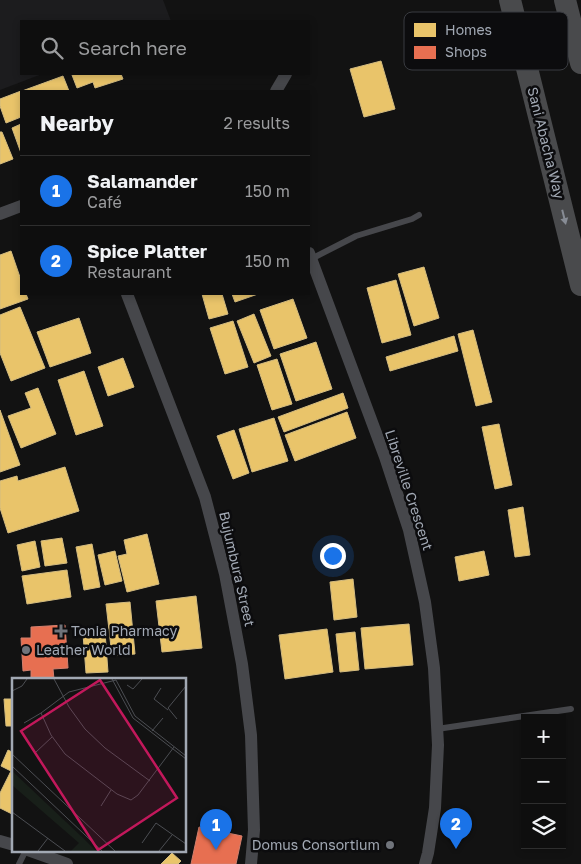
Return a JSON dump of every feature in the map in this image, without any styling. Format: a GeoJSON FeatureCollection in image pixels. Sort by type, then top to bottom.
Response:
{"type":"FeatureCollection","features":[{"type":"Feature","properties":{"kind":"highway"},"geometry":{"type":"LineString","coordinates":[[566,0],[581,63]]}},
{"type":"Feature","properties":{"kind":"highway","name":"Sani Abacha Way"},"geometry":{"type":"LineString","coordinates":[[527,70],[581,285]]}},
{"type":"Feature","properties":{"kind":"street"},"geometry":{"type":"LineString","coordinates":[[277,90],[285,75]]}},
{"type":"Feature","properties":{"kind":"street"},"geometry":{"type":"LineString","coordinates":[[0,214],[20,206]]}},
{"type":"Feature","properties":{"kind":"street","name":"Libreville Crescent"},"geometry":{"type":"LineString","coordinates":[[310,256],[385,457],[409,530],[425,602],[434,668],[438,729],[435,808],[425,864]]}},
{"type":"Feature","properties":{"kind":"street","name":"Bujumbura Street"},"geometry":{"type":"LineString","coordinates":[[127,295],[205,497],[225,574],[242,664],[251,735],[254,830],[251,864]]}},
{"type":"Feature","properties":{"kind":"street"},"geometry":{"type":"LineString","coordinates":[[0,840],[12,844]]}},
{"type":"Feature","properties":{"kind":"street"},"geometry":{"type":"LineString","coordinates":[[33,852],[67,864]]}},
{"type":"Feature","properties":{"kind":"lane"},"geometry":{"type":"LineString","coordinates":[[310,256],[356,236],[412,219],[419,215]]}},
{"type":"Feature","properties":{"kind":"lane"},"geometry":{"type":"LineString","coordinates":[[438,729],[571,709]]}},
{"type":"Feature","properties":{"kind":"lane"},"geometry":{"type":"LineString","coordinates":[[19,864],[26,852]]}},
{"type":"Feature","properties":{"kind":"shaded area"},"geometry":{"type":"Polygon","coordinates":[[[0,0],[163,0],[171,20],[20,20],[20,75],[39,75],[0,90],[0,0]]]}},
{"type":"Feature","properties":{"kind":"building: Homes"},"geometry":{"type":"Polygon","coordinates":[[[381,61],[395,109],[364,117],[350,69],[381,61]]]}},
{"type":"Feature","properties":{"kind":"building: Homes"},"geometry":{"type":"Polygon","coordinates":[[[72,75],[121,75],[123,79],[95,88],[93,82],[77,88],[72,75]]]}},
{"type":"Feature","properties":{"kind":"building: Homes"},"geometry":{"type":"Polygon","coordinates":[[[63,76],[69,90],[25,90],[63,76]]]}},
{"type":"Feature","properties":{"kind":"building: Homes"},"geometry":{"type":"Polygon","coordinates":[[[20,91],[20,117],[6,123],[0,106],[0,99],[20,91]]]}},
{"type":"Feature","properties":{"kind":"building: Homes"},"geometry":{"type":"Polygon","coordinates":[[[20,124],[20,150],[12,128],[20,124]]]}},
{"type":"Feature","properties":{"kind":"building: Homes"},"geometry":{"type":"Polygon","coordinates":[[[0,132],[2,132],[13,159],[0,164],[0,132]]]}},
{"type":"Feature","properties":{"kind":"building: Homes"},"geometry":{"type":"Polygon","coordinates":[[[11,251],[20,277],[20,295],[26,295],[28,299],[0,309],[0,255],[11,251]]]}},
{"type":"Feature","properties":{"kind":"building: Homes"},"geometry":{"type":"Polygon","coordinates":[[[424,267],[439,318],[414,326],[398,274],[424,267]]]}},
{"type":"Feature","properties":{"kind":"building: Homes"},"geometry":{"type":"Polygon","coordinates":[[[396,280],[411,335],[382,343],[367,288],[396,280]]]}},
{"type":"Feature","properties":{"kind":"building: Homes"},"geometry":{"type":"Polygon","coordinates":[[[202,295],[222,295],[228,314],[209,319],[202,295]]]}},
{"type":"Feature","properties":{"kind":"building: Homes"},"geometry":{"type":"Polygon","coordinates":[[[232,295],[255,295],[235,302],[232,295]]]}},
{"type":"Feature","properties":{"kind":"building: Homes"},"geometry":{"type":"Polygon","coordinates":[[[293,299],[307,338],[274,349],[260,310],[293,299]]]}},
{"type":"Feature","properties":{"kind":"building: Homes"},"geometry":{"type":"Polygon","coordinates":[[[20,307],[45,368],[11,381],[0,353],[0,315],[20,307]]]}},
{"type":"Feature","properties":{"kind":"building: Homes"},"geometry":{"type":"Polygon","coordinates":[[[254,314],[271,356],[254,363],[237,321],[254,314]]]}},
{"type":"Feature","properties":{"kind":"building: Homes"},"geometry":{"type":"Polygon","coordinates":[[[79,318],[91,353],[50,367],[37,332],[79,318]]]}},
{"type":"Feature","properties":{"kind":"building: Homes"},"geometry":{"type":"Polygon","coordinates":[[[233,321],[248,367],[225,374],[210,328],[233,321]]]}},
{"type":"Feature","properties":{"kind":"building: Homes"},"geometry":{"type":"Polygon","coordinates":[[[473,330],[492,402],[476,406],[458,334],[473,330]]]}},
{"type":"Feature","properties":{"kind":"building: Homes"},"geometry":{"type":"Polygon","coordinates":[[[454,336],[458,351],[390,371],[386,357],[454,336]]]}},
{"type":"Feature","properties":{"kind":"building: Homes"},"geometry":{"type":"Polygon","coordinates":[[[316,342],[332,389],[296,401],[280,354],[316,342]]]}},
{"type":"Feature","properties":{"kind":"building: Homes"},"geometry":{"type":"Polygon","coordinates":[[[123,358],[134,387],[108,396],[98,367],[123,358]]]}},
{"type":"Feature","properties":{"kind":"building: Homes"},"geometry":{"type":"Polygon","coordinates":[[[277,359],[292,404],[272,410],[257,365],[277,359]]]}},
{"type":"Feature","properties":{"kind":"building: Homes"},"geometry":{"type":"Polygon","coordinates":[[[84,371],[103,426],[76,435],[58,380],[84,371]]]}},
{"type":"Feature","properties":{"kind":"building: Homes"},"geometry":{"type":"Polygon","coordinates":[[[38,388],[56,434],[21,448],[8,416],[31,408],[25,393],[38,388]]]}},
{"type":"Feature","properties":{"kind":"building: Homes"},"geometry":{"type":"Polygon","coordinates":[[[343,393],[348,408],[284,432],[278,417],[343,393]]]}},
{"type":"Feature","properties":{"kind":"building: Homes"},"geometry":{"type":"Polygon","coordinates":[[[0,410],[20,465],[0,472],[0,410]]]}},
{"type":"Feature","properties":{"kind":"building: Homes"},"geometry":{"type":"Polygon","coordinates":[[[347,412],[356,438],[295,461],[285,435],[347,412]]]}},
{"type":"Feature","properties":{"kind":"building: Homes"},"geometry":{"type":"Polygon","coordinates":[[[274,418],[288,461],[252,472],[239,429],[274,418]]]}},
{"type":"Feature","properties":{"kind":"building: Homes"},"geometry":{"type":"Polygon","coordinates":[[[499,424],[512,485],[495,489],[482,427],[499,424]]]}},
{"type":"Feature","properties":{"kind":"building: Homes"},"geometry":{"type":"Polygon","coordinates":[[[234,430],[249,473],[233,479],[217,436],[234,430]]]}},
{"type":"Feature","properties":{"kind":"building: Homes"},"geometry":{"type":"Polygon","coordinates":[[[65,467],[79,511],[8,533],[0,508],[0,481],[17,476],[18,481],[65,467]]]}},
{"type":"Feature","properties":{"kind":"building: Homes"},"geometry":{"type":"Polygon","coordinates":[[[523,507],[530,555],[515,557],[508,510],[523,507]]]}},
{"type":"Feature","properties":{"kind":"building: Homes"},"geometry":{"type":"Polygon","coordinates":[[[147,534],[159,584],[127,592],[118,556],[127,554],[124,540],[147,534]]]}},
{"type":"Feature","properties":{"kind":"building: Homes"},"geometry":{"type":"Polygon","coordinates":[[[62,538],[67,563],[45,566],[41,541],[62,538]]]}},
{"type":"Feature","properties":{"kind":"building: Homes"},"geometry":{"type":"Polygon","coordinates":[[[35,541],[40,567],[22,571],[17,545],[35,541]]]}},
{"type":"Feature","properties":{"kind":"building: Homes"},"geometry":{"type":"Polygon","coordinates":[[[92,544],[100,587],[84,590],[76,547],[92,544]]]}},
{"type":"Feature","properties":{"kind":"building: Homes"},"geometry":{"type":"Polygon","coordinates":[[[115,551],[122,581],[105,585],[98,555],[115,551]]]}},
{"type":"Feature","properties":{"kind":"building: Homes"},"geometry":{"type":"Polygon","coordinates":[[[484,551],[489,575],[459,581],[455,557],[484,551]]]}},
{"type":"Feature","properties":{"kind":"building: Homes"},"geometry":{"type":"Polygon","coordinates":[[[67,570],[71,597],[27,604],[22,576],[67,570]]]}},
{"type":"Feature","properties":{"kind":"building: Homes"},"geometry":{"type":"Polygon","coordinates":[[[353,579],[357,617],[334,620],[330,582],[353,579]]]}},
{"type":"Feature","properties":{"kind":"building: Homes"},"geometry":{"type":"Polygon","coordinates":[[[196,596],[202,648],[162,652],[156,601],[196,596]]]}},
{"type":"Feature","properties":{"kind":"building: Homes"},"geometry":{"type":"Polygon","coordinates":[[[130,602],[135,654],[112,656],[106,604],[130,602]]]}},
{"type":"Feature","properties":{"kind":"building: Homes"},"geometry":{"type":"Polygon","coordinates":[[[409,624],[413,665],[365,669],[361,628],[409,624]]]}},
{"type":"Feature","properties":{"kind":"building: Homes"},"geometry":{"type":"Polygon","coordinates":[[[327,629],[333,672],[285,679],[279,635],[327,629]]]}},
{"type":"Feature","properties":{"kind":"building: Homes"},"geometry":{"type":"Polygon","coordinates":[[[105,632],[108,672],[86,673],[83,634],[105,632]]]}},
{"type":"Feature","properties":{"kind":"building: Homes"},"geometry":{"type":"Polygon","coordinates":[[[355,632],[359,670],[340,672],[336,634],[355,632]]]}},
{"type":"Feature","properties":{"kind":"building: Homes"},"geometry":{"type":"Polygon","coordinates":[[[4,699],[12,699],[12,726],[6,726],[4,699]]]}},
{"type":"Feature","properties":{"kind":"building: Homes"},"geometry":{"type":"Polygon","coordinates":[[[8,750],[12,752],[12,814],[0,808],[0,793],[11,771],[1,766],[8,750]]]}},
{"type":"Feature","properties":{"kind":"building: Homes"},"geometry":{"type":"Polygon","coordinates":[[[172,853],[181,861],[178,864],[161,864],[172,853]]]}},
{"type":"Feature","properties":{"kind":"building: Shops"},"geometry":{"type":"Polygon","coordinates":[[[65,625],[68,668],[53,669],[54,678],[31,678],[31,670],[23,671],[21,638],[31,638],[31,627],[65,625]]]}},
{"type":"Feature","properties":{"kind":"building: Shops"},"geometry":{"type":"Polygon","coordinates":[[[199,827],[242,836],[236,864],[191,864],[199,827]]]}},
{"type":"Feature","properties":{"kind":"place","name":"Tonia Pharmacy"},"geometry":{"type":"Point","coordinates":[61,631]}},
{"type":"Feature","properties":{"kind":"place","name":"Leather World"},"geometry":{"type":"Point","coordinates":[26,650]}},
{"type":"Feature","properties":{"kind":"place","name":"Domus Consortium"},"geometry":{"type":"Point","coordinates":[390,845]}},
{"type":"Feature","properties":{"kind":"place","name":"Spice Platter"},"geometry":{"type":"Point","coordinates":[456,849]}},
{"type":"Feature","properties":{"kind":"place","name":"Salamander"},"geometry":{"type":"Point","coordinates":[216,850]}}]}
